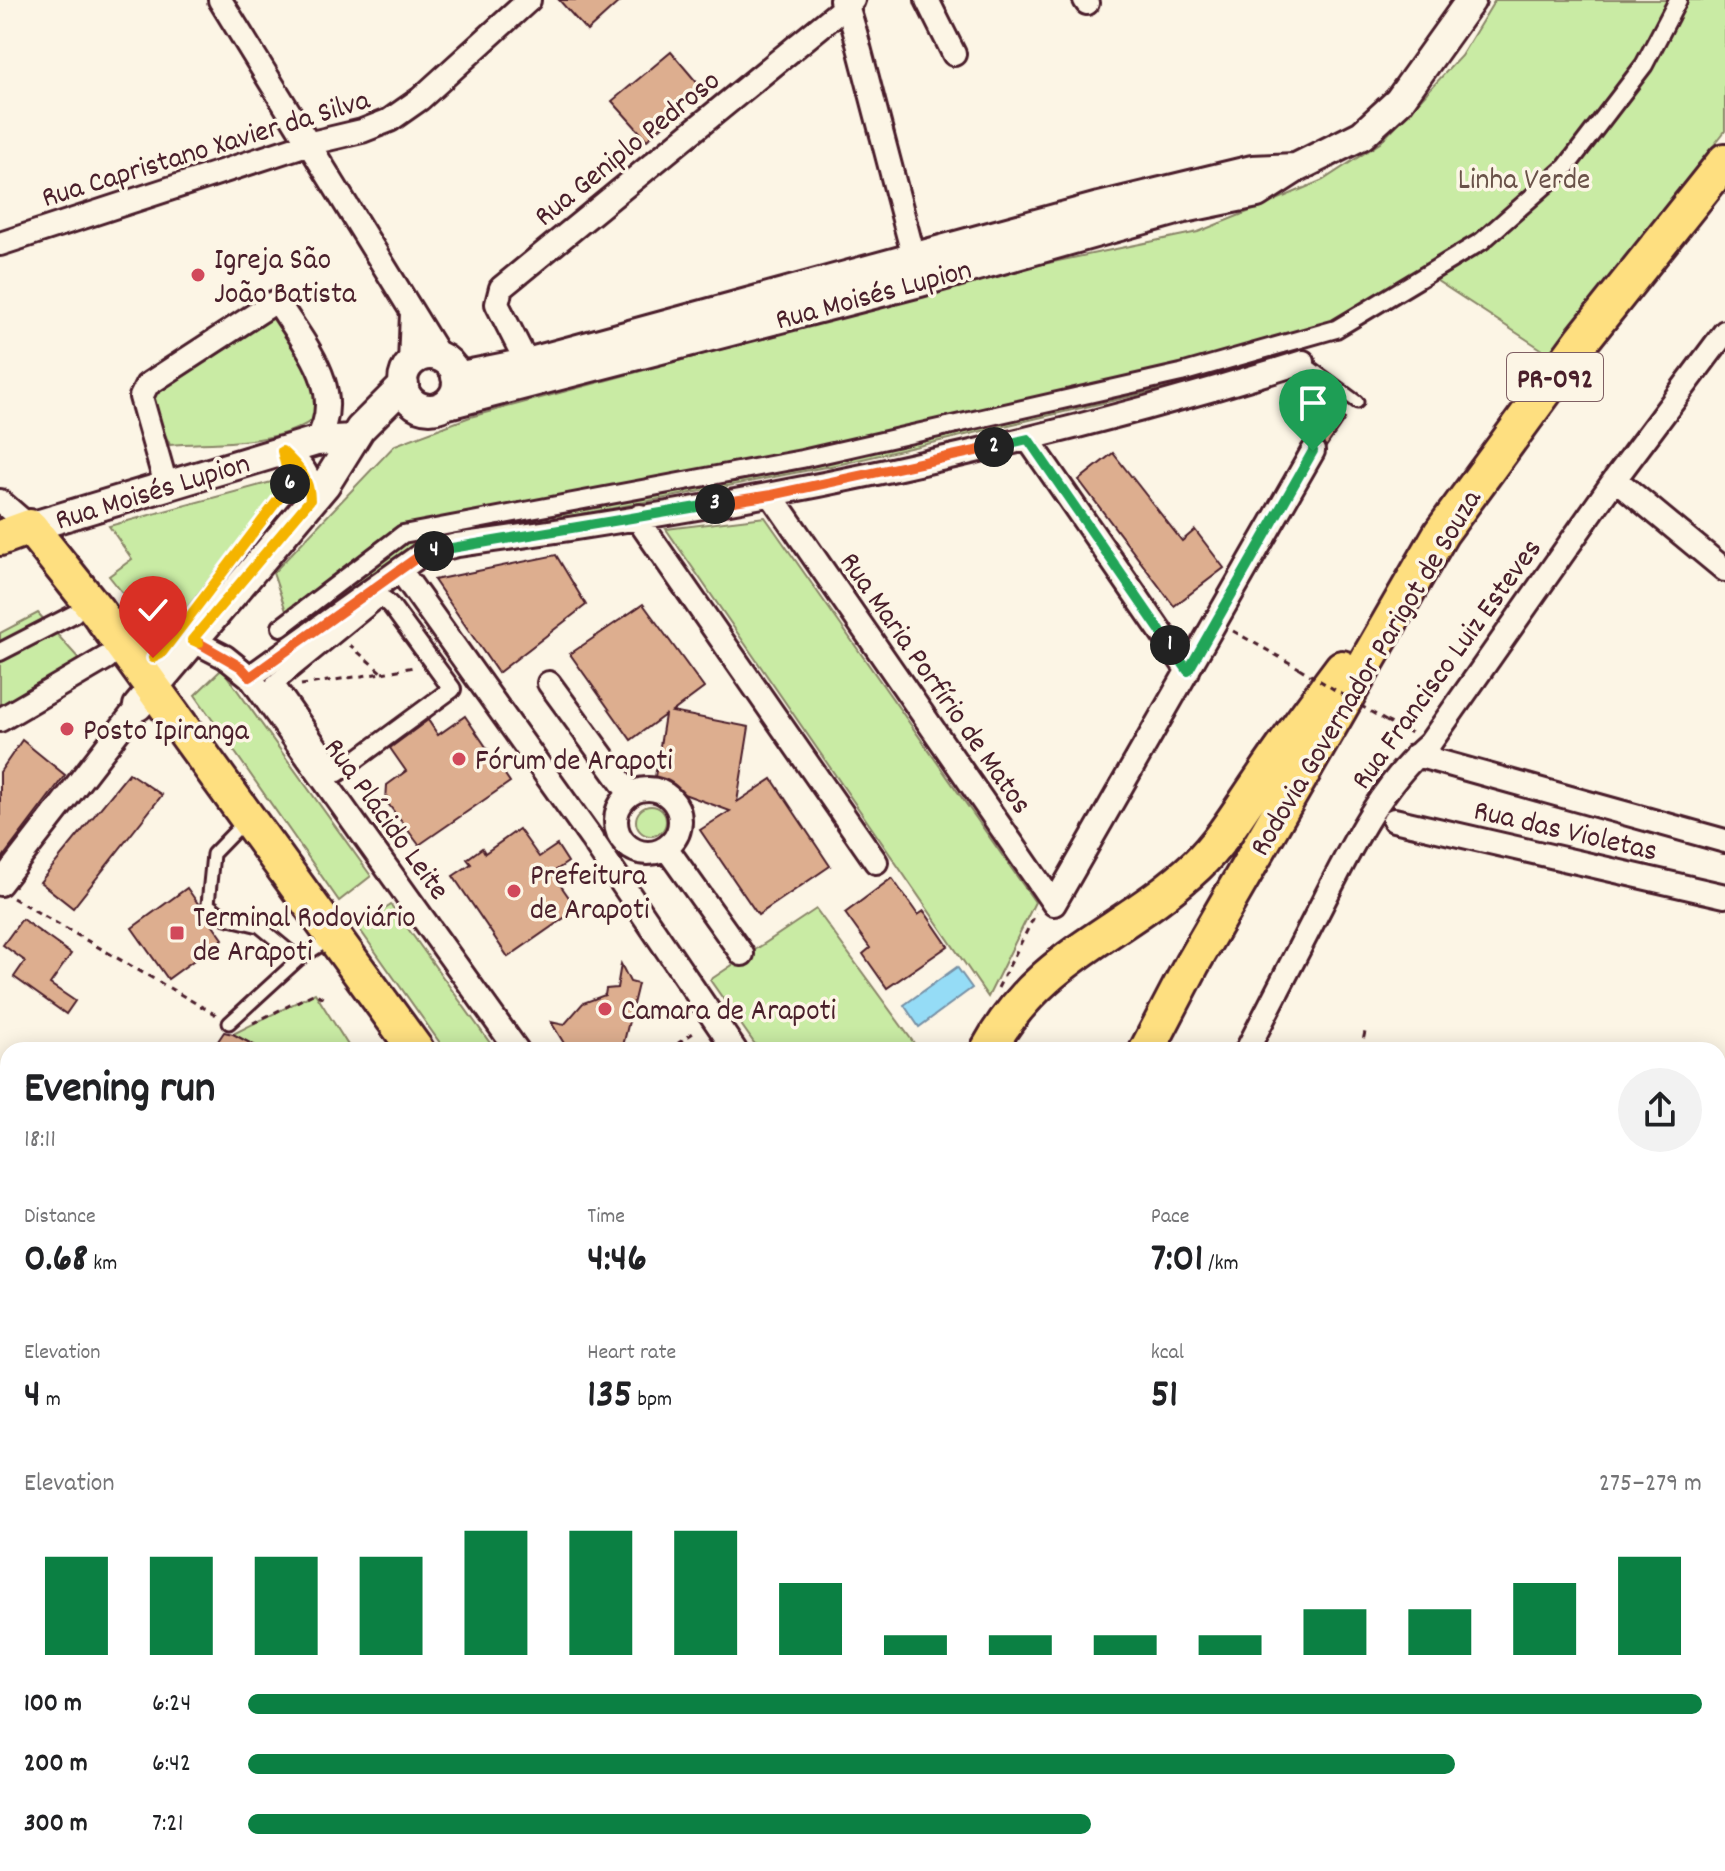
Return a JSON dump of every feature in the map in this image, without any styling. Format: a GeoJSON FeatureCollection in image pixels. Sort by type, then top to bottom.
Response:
{"type":"FeatureCollection","features":[{"type":"Feature","properties":{"kind":"main road","name":"Rodovia Governador Parigot de Souza"},"geometry":{"type":"LineString","coordinates":[[1151,1042],[1192,964],[1441,533],[1583,339],[1725,161]]}},
{"type":"Feature","properties":{"kind":"main road"},"geometry":{"type":"LineString","coordinates":[[10,528],[146,697],[240,826],[316,949],[381,1042]]}},
{"type":"Feature","properties":{"kind":"main road"},"geometry":{"type":"LineString","coordinates":[[992,1042],[1028,994],[1064,960],[1144,906],[1197,865],[1229,827],[1359,644],[1402,604]]}},
{"type":"Feature","properties":{"kind":"main road"},"geometry":{"type":"LineString","coordinates":[[84,617],[106,658],[146,697]]}},
{"type":"Feature","properties":{"kind":"main road"},"geometry":{"type":"LineString","coordinates":[[316,949],[408,1042]]}},
{"type":"Feature","properties":{"kind":"main road"},"geometry":{"type":"LineString","coordinates":[[1165,1042],[1192,964]]}},
{"type":"Feature","properties":{"kind":"street"},"geometry":{"type":"LineString","coordinates":[[220,0],[448,367],[456,388],[437,407],[411,401],[407,375],[412,313]]}},
{"type":"Feature","properties":{"kind":"street","name":"Rua Capristano Xavier da Silva"},"geometry":{"type":"LineString","coordinates":[[0,244],[390,120],[420,99],[529,0]]}},
{"type":"Feature","properties":{"kind":"street"},"geometry":{"type":"LineString","coordinates":[[927,0],[954,54]]}},
{"type":"Feature","properties":{"kind":"street","name":"Rua Moisés Lupion"},"geometry":{"type":"LineString","coordinates":[[10,528],[316,441],[356,434],[437,407],[1103,218],[1252,170],[1296,168],[1362,135],[1399,101],[1471,0]]}},
{"type":"Feature","properties":{"kind":"street"},"geometry":{"type":"LineString","coordinates":[[281,627],[403,534],[802,459],[1181,373],[1336,329],[1482,241],[1566,167],[1644,65],[1678,0]]}},
{"type":"Feature","properties":{"kind":"street"},"geometry":{"type":"LineString","coordinates":[[847,2],[917,270]]}},
{"type":"Feature","properties":{"kind":"street","name":"Rua Geniplo Pedroso"},"geometry":{"type":"LineString","coordinates":[[527,363],[497,304],[501,288],[847,2]]}},
{"type":"Feature","properties":{"kind":"street","name":"Rua Moisés Lupion"},"geometry":{"type":"LineString","coordinates":[[448,367],[527,363],[917,270]]}},
{"type":"Feature","properties":{"kind":"street"},"geometry":{"type":"LineString","coordinates":[[166,485],[141,397],[147,385],[273,303],[281,307],[321,371],[328,408],[324,428],[316,441]]}},
{"type":"Feature","properties":{"kind":"street","name":"Rua Francisco Luiz Esteves"},"geometry":{"type":"LineString","coordinates":[[1251,1042],[1355,840],[1725,332]]}},
{"type":"Feature","properties":{"kind":"street"},"geometry":{"type":"LineString","coordinates":[[6,891],[146,697],[325,485],[356,434],[425,356],[448,367]]}},
{"type":"Feature","properties":{"kind":"street"},"geometry":{"type":"LineString","coordinates":[[250,677],[422,554],[457,545],[771,495],[1028,439],[1203,393],[1303,362]]}},
{"type":"Feature","properties":{"kind":"street"},"geometry":{"type":"LineString","coordinates":[[1028,439],[1188,671]]}},
{"type":"Feature","properties":{"kind":"street"},"geometry":{"type":"LineString","coordinates":[[282,451],[303,473],[310,486],[310,500]]}},
{"type":"Feature","properties":{"kind":"street"},"geometry":{"type":"LineString","coordinates":[[1048,903],[1188,671],[1313,451]]}},
{"type":"Feature","properties":{"kind":"street"},"geometry":{"type":"LineString","coordinates":[[1615,479],[1725,570]]}},
{"type":"Feature","properties":{"kind":"street","name":"Rua Maria Porfírio de Matos"},"geometry":{"type":"LineString","coordinates":[[771,495],[1048,903]]}},
{"type":"Feature","properties":{"kind":"street"},"geometry":{"type":"LineString","coordinates":[[0,501],[10,528]]}},
{"type":"Feature","properties":{"kind":"street"},"geometry":{"type":"LineString","coordinates":[[640,516],[644,528],[876,862]]}},
{"type":"Feature","properties":{"kind":"street"},"geometry":{"type":"LineString","coordinates":[[400,570],[591,838],[730,1042]]}},
{"type":"Feature","properties":{"kind":"street"},"geometry":{"type":"LineString","coordinates":[[377,600],[385,600],[427,656],[452,689],[338,773],[275,683],[377,600]]}},
{"type":"Feature","properties":{"kind":"street"},"geometry":{"type":"LineString","coordinates":[[0,652],[84,617]]}},
{"type":"Feature","properties":{"kind":"street","name":"Rua Plácido Leite"},"geometry":{"type":"LineString","coordinates":[[192,640],[225,657],[250,677],[511,1042]]}},
{"type":"Feature","properties":{"kind":"street"},"geometry":{"type":"LineString","coordinates":[[0,720],[106,658]]}},
{"type":"Feature","properties":{"kind":"street"},"geometry":{"type":"LineString","coordinates":[[549,683],[630,794]]}},
{"type":"Feature","properties":{"kind":"street"},"geometry":{"type":"LineString","coordinates":[[1423,749],[1725,841]]}},
{"type":"Feature","properties":{"kind":"street"},"geometry":{"type":"LineString","coordinates":[[651,789],[669,797],[676,805],[680,826],[667,849],[653,854],[634,851],[620,837],[615,826],[618,808],[630,794],[651,789]]}},
{"type":"Feature","properties":{"kind":"street","name":"Rua das Violetas"},"geometry":{"type":"LineString","coordinates":[[1394,820],[1725,896]]}},
{"type":"Feature","properties":{"kind":"street"},"geometry":{"type":"LineString","coordinates":[[591,838],[615,826]]}},
{"type":"Feature","properties":{"kind":"street"},"geometry":{"type":"LineString","coordinates":[[667,849],[742,954]]}},
{"type":"Feature","properties":{"kind":"street"},"geometry":{"type":"LineString","coordinates":[[614,873],[634,851]]}},
{"type":"Feature","properties":{"kind":"lane"},"geometry":{"type":"LineString","coordinates":[[1303,362],[1357,402]]}},
{"type":"Feature","properties":{"kind":"lane"},"geometry":{"type":"LineString","coordinates":[[229,1023],[316,949],[259,926],[226,918],[208,904],[213,854],[240,826]]}},
{"type":"Feature","properties":{"kind":"path"},"geometry":{"type":"LineString","coordinates":[[339,631],[382,673]]}},
{"type":"Feature","properties":{"kind":"path"},"geometry":{"type":"LineString","coordinates":[[1233,631],[1386,721],[1423,749]]}},
{"type":"Feature","properties":{"kind":"path"},"geometry":{"type":"LineString","coordinates":[[275,683],[289,687],[410,670],[427,656]]}},
{"type":"Feature","properties":{"kind":"path"},"geometry":{"type":"LineString","coordinates":[[6,891],[240,1029],[315,993],[324,999]]}},
{"type":"Feature","properties":{"kind":"path"},"geometry":{"type":"LineString","coordinates":[[994,996],[1048,903]]}},
{"type":"Feature","properties":{"kind":"path"},"geometry":{"type":"LineString","coordinates":[[679,1042],[696,1030],[703,1040]]}},
{"type":"Feature","properties":{"kind":"path"},"geometry":{"type":"LineString","coordinates":[[1363,1042],[1365,1032]]}},
{"type":"Feature","properties":{"kind":"green space","name":"Linha Verde"},"geometry":{"type":"Polygon","coordinates":[[[1495,0],[1725,0],[1725,131],[1549,354],[1434,279],[1338,337],[1163,389],[841,464],[453,539],[294,634],[273,573],[395,445],[470,417],[1024,268],[1198,232],[1260,207],[1323,180],[1380,143],[1461,56],[1495,0]]]}},
{"type":"Feature","properties":{"kind":"green space"},"geometry":{"type":"Polygon","coordinates":[[[274,316],[315,377],[322,412],[307,423],[271,437],[170,445],[148,399],[151,392],[274,316]]]}},
{"type":"Feature","properties":{"kind":"green space"},"geometry":{"type":"Polygon","coordinates":[[[275,481],[281,483],[281,489],[161,641],[109,576],[132,559],[109,526],[275,481]]]}},
{"type":"Feature","properties":{"kind":"green space"},"geometry":{"type":"Polygon","coordinates":[[[765,517],[1035,902],[988,997],[666,529],[765,517]]]}},
{"type":"Feature","properties":{"kind":"green space"},"geometry":{"type":"Polygon","coordinates":[[[38,613],[81,661],[0,709],[0,633],[38,613]]]}},
{"type":"Feature","properties":{"kind":"green space"},"geometry":{"type":"Polygon","coordinates":[[[222,669],[371,876],[339,901],[195,695],[222,669]]]}},
{"type":"Feature","properties":{"kind":"green space"},"geometry":{"type":"Polygon","coordinates":[[[651,806],[657,807],[665,815],[665,827],[657,835],[651,836],[645,835],[637,827],[636,821],[637,815],[645,807],[651,806]]]}},
{"type":"Feature","properties":{"kind":"green space"},"geometry":{"type":"Polygon","coordinates":[[[391,905],[489,1042],[439,1042],[358,927],[391,905]]]}},
{"type":"Feature","properties":{"kind":"green space"},"geometry":{"type":"Polygon","coordinates":[[[816,909],[913,1042],[753,1042],[710,980],[816,909]]]}},
{"type":"Feature","properties":{"kind":"green space"},"geometry":{"type":"Polygon","coordinates":[[[315,993],[346,1042],[248,1042],[233,1034],[315,993]]]}},
{"type":"Feature","properties":{"kind":"water"},"geometry":{"type":"Polygon","coordinates":[[[957,967],[972,988],[919,1027],[904,1005],[957,967]]]}},
{"type":"Feature","properties":{"kind":"building"},"geometry":{"type":"Polygon","coordinates":[[[559,0],[621,0],[587,31],[559,0]]]}},
{"type":"Feature","properties":{"kind":"building"},"geometry":{"type":"Polygon","coordinates":[[[671,52],[699,85],[667,112],[672,117],[647,140],[612,101],[671,52]]]}},
{"type":"Feature","properties":{"kind":"building"},"geometry":{"type":"Polygon","coordinates":[[[1307,393],[1345,419],[1326,447],[1321,439],[1311,438],[1288,422],[1307,393]]]}},
{"type":"Feature","properties":{"kind":"building"},"geometry":{"type":"Polygon","coordinates":[[[1113,453],[1182,541],[1195,530],[1224,568],[1174,606],[1079,480],[1113,453]]]}},
{"type":"Feature","properties":{"kind":"building"},"geometry":{"type":"Polygon","coordinates":[[[556,555],[586,605],[498,673],[434,580],[556,555]]]}},
{"type":"Feature","properties":{"kind":"building"},"geometry":{"type":"Polygon","coordinates":[[[643,604],[704,688],[672,712],[749,727],[737,802],[772,779],[830,866],[758,915],[700,830],[730,811],[654,783],[665,715],[631,740],[570,654],[643,604]]]}},
{"type":"Feature","properties":{"kind":"building","name":"Fórum de Arapoti"},"geometry":{"type":"Polygon","coordinates":[[[465,716],[510,782],[419,845],[386,801],[387,785],[406,771],[390,748],[428,720],[438,735],[465,716]]]}},
{"type":"Feature","properties":{"kind":"building"},"geometry":{"type":"Polygon","coordinates":[[[22,740],[65,775],[0,861],[0,772],[22,740]]]}},
{"type":"Feature","properties":{"kind":"building"},"geometry":{"type":"Polygon","coordinates":[[[129,773],[162,795],[73,908],[40,882],[129,773]]]}},
{"type":"Feature","properties":{"kind":"building","name":"Prefeitura de Arapoti"},"geometry":{"type":"Polygon","coordinates":[[[519,829],[539,857],[557,845],[568,862],[552,873],[577,909],[508,957],[453,876],[471,864],[467,859],[482,848],[485,853],[519,829]]]}},
{"type":"Feature","properties":{"kind":"building"},"geometry":{"type":"Polygon","coordinates":[[[892,878],[918,915],[924,911],[948,946],[887,988],[863,954],[870,948],[845,913],[892,878]]]}},
{"type":"Feature","properties":{"kind":"building","name":"Terminal Rodoviário de Arapoti"},"geometry":{"type":"Polygon","coordinates":[[[187,888],[223,939],[168,979],[132,928],[187,888]]]}},
{"type":"Feature","properties":{"kind":"building"},"geometry":{"type":"Polygon","coordinates":[[[22,919],[71,954],[50,984],[75,1001],[66,1014],[14,977],[25,961],[3,945],[22,919]]]}},
{"type":"Feature","properties":{"kind":"building","name":"Camara de Arapoti"},"geometry":{"type":"Polygon","coordinates":[[[621,964],[630,982],[638,984],[624,1042],[563,1042],[551,1022],[564,1025],[583,1003],[605,995],[606,989],[617,988],[621,964]]]}},
{"type":"Feature","properties":{"kind":"building"},"geometry":{"type":"Polygon","coordinates":[[[224,1032],[248,1042],[217,1042],[224,1032]]]}},
{"type":"Feature","properties":{"kind":"place","name":"Igreja São João Batista"},"geometry":{"type":"Point","coordinates":[198,275]}},
{"type":"Feature","properties":{"kind":"place","name":"Posto Ipiranga"},"geometry":{"type":"Point","coordinates":[67,729]}},
{"type":"Feature","properties":{"kind":"place","name":"Fórum de Arapoti"},"geometry":{"type":"Point","coordinates":[459,759]}},
{"type":"Feature","properties":{"kind":"place","name":"Prefeitura de Arapoti"},"geometry":{"type":"Point","coordinates":[514,891]}},
{"type":"Feature","properties":{"kind":"place","name":"Terminal Rodoviário de Arapoti"},"geometry":{"type":"Point","coordinates":[177,933]}},
{"type":"Feature","properties":{"kind":"place","name":"Camara de Arapoti"},"geometry":{"type":"Point","coordinates":[605,1009]}},
{"type":"Feature","properties":{"kind":"route"},"geometry":{"type":"LineString","coordinates":[[153,658],[161,654],[290,483],[282,451],[303,473],[310,486],[310,500],[192,640],[241,667],[250,677],[422,554],[457,545],[771,495],[1028,439],[1188,671],[1313,451]]}}]}
